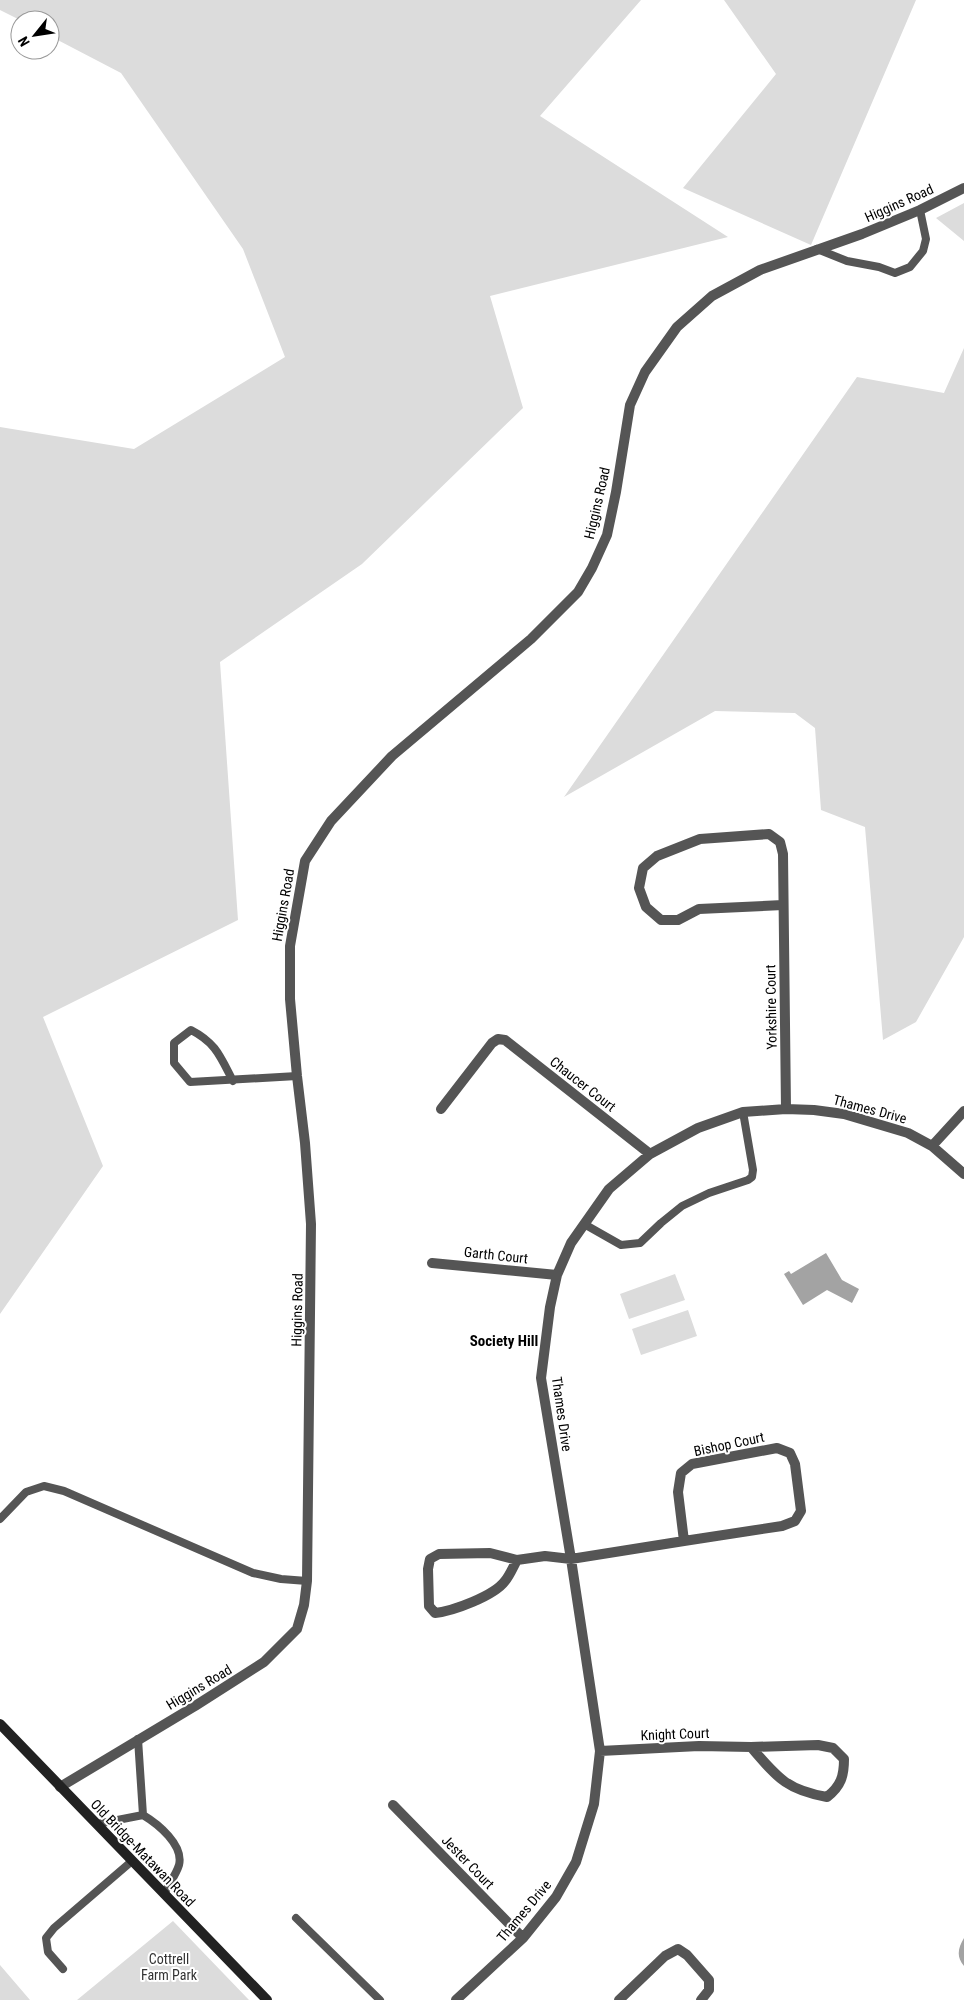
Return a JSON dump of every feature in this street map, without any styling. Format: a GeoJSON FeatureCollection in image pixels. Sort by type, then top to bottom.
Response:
{"type":"FeatureCollection","features":[{"type":"Feature","properties":{"kind":"main road","name":"Old Bridge-Matawan Road"},"geometry":{"type":"LineString","coordinates":[[0,1724],[267,2000]]}},
{"type":"Feature","properties":{"kind":"street","name":"Higgins Road"},"geometry":{"type":"LineString","coordinates":[[60,1787],[264,1662],[297,1629],[304,1605],[307,1581],[311,1224],[305,1143],[296,1076],[290,999],[290,946],[305,861],[331,821],[392,756],[531,639],[578,592],[592,568],[607,535],[630,405],[645,372],[677,327],[712,296],[760,270],[862,234],[920,210],[964,188]]}},
{"type":"Feature","properties":{"kind":"street","name":"Yorkshire Court"},"geometry":{"type":"LineString","coordinates":[[783,905],[699,909],[678,920],[661,920],[646,907],[639,888],[643,868],[657,856],[700,838],[769,834],[780,842],[783,854],[786,1109]]}},
{"type":"Feature","properties":{"kind":"street","name":"Chaucer Court"},"geometry":{"type":"LineString","coordinates":[[441,1109],[492,1043],[498,1039],[506,1040],[650,1154]]}},
{"type":"Feature","properties":{"kind":"street","name":"Thames Drive"},"geometry":{"type":"LineString","coordinates":[[459,1999],[523,1938],[556,1898],[576,1862],[594,1804],[600,1751],[541,1378],[550,1307],[557,1275],[572,1242],[609,1189],[650,1154],[698,1128],[743,1112],[786,1109],[844,1114],[908,1133],[932,1146],[964,1174]]}},
{"type":"Feature","properties":{"kind":"street"},"geometry":{"type":"LineString","coordinates":[[932,1146],[964,1111]]}},
{"type":"Feature","properties":{"kind":"street","name":"Garth Court"},"geometry":{"type":"LineString","coordinates":[[432,1263],[557,1275]]}},
{"type":"Feature","properties":{"kind":"street","name":"Bishop Court"},"geometry":{"type":"LineString","coordinates":[[517,1560],[545,1556],[571,1559],[782,1526],[794,1521],[801,1511],[795,1464],[790,1453],[777,1448],[692,1464],[680,1473],[678,1492],[684,1541]]}},
{"type":"Feature","properties":{"kind":"street"},"geometry":{"type":"LineString","coordinates":[[490,1553],[517,1560],[505,1582],[490,1593],[447,1611],[434,1613],[428,1606],[428,1569],[430,1559],[439,1554],[490,1553]]}},
{"type":"Feature","properties":{"kind":"street","name":"Knight Court"},"geometry":{"type":"LineString","coordinates":[[600,1751],[699,1746],[818,1745],[833,1748],[844,1759],[844,1776],[836,1790],[827,1797],[805,1793],[777,1777],[751,1747]]}},
{"type":"Feature","properties":{"kind":"street","name":"Jester Court"},"geometry":{"type":"LineString","coordinates":[[393,1805],[523,1938]]}},
{"type":"Feature","properties":{"kind":"street"},"geometry":{"type":"LineString","coordinates":[[619,2000],[665,1956],[678,1949],[687,1955],[709,1980],[709,1990],[701,2000]]}},
{"type":"Feature","properties":{"kind":"lane"},"geometry":{"type":"LineString","coordinates":[[816,249],[847,261],[879,267],[895,273],[910,267],[923,251],[926,239],[920,210]]}},
{"type":"Feature","properties":{"kind":"lane"},"geometry":{"type":"LineString","coordinates":[[233,1081],[220,1055],[206,1038],[191,1030],[174,1043],[174,1063],[190,1082],[233,1081],[296,1076]]}},
{"type":"Feature","properties":{"kind":"lane"},"geometry":{"type":"LineString","coordinates":[[584,1224],[622,1245],[640,1243],[682,1206],[709,1193],[748,1180],[752,1177],[753,1170],[743,1112]]}},
{"type":"Feature","properties":{"kind":"lane"},"geometry":{"type":"LineString","coordinates":[[0,1519],[26,1492],[44,1486],[64,1491],[253,1572],[281,1579],[307,1581]]}},
{"type":"Feature","properties":{"kind":"lane"},"geometry":{"type":"LineString","coordinates":[[138,1739],[143,1815]]}},
{"type":"Feature","properties":{"kind":"lane"},"geometry":{"type":"LineString","coordinates":[[97,1824],[143,1815],[157,1823],[177,1848],[179,1864],[164,1894]]}},
{"type":"Feature","properties":{"kind":"lane"},"geometry":{"type":"LineString","coordinates":[[63,1969],[48,1952],[46,1938],[54,1928],[132,1861]]}},
{"type":"Feature","properties":{"kind":"lane"},"geometry":{"type":"LineString","coordinates":[[296,1918],[380,2000]]}},
{"type":"Feature","properties":{"kind":"green space"},"geometry":{"type":"Polygon","coordinates":[[[0,0],[641,0],[540,116],[728,237],[490,296],[523,408],[362,564],[220,662],[238,920],[43,1017],[103,1166],[0,1314],[0,427],[134,449],[285,357],[243,249],[121,73],[60,41],[60,10],[10,10],[10,15],[0,10],[0,0]]]}},
{"type":"Feature","properties":{"kind":"green space"},"geometry":{"type":"Polygon","coordinates":[[[724,0],[916,0],[811,245],[683,188],[776,74],[724,0]]]}},
{"type":"Feature","properties":{"kind":"green space"},"geometry":{"type":"Polygon","coordinates":[[[964,203],[964,241],[936,218],[964,203]]]}},
{"type":"Feature","properties":{"kind":"green space"},"geometry":{"type":"Polygon","coordinates":[[[964,348],[964,937],[916,1022],[883,1040],[865,827],[821,810],[815,728],[795,713],[715,711],[564,797],[857,377],[944,393],[964,348]]]}},
{"type":"Feature","properties":{"kind":"green space"},"geometry":{"type":"Polygon","coordinates":[[[675,1274],[685,1300],[629,1319],[620,1294],[675,1274]]]}},
{"type":"Feature","properties":{"kind":"green space"},"geometry":{"type":"Polygon","coordinates":[[[688,1310],[697,1336],[641,1355],[632,1329],[688,1310]]]}},
{"type":"Feature","properties":{"kind":"green space","name":"Cottrell Farm Park"},"geometry":{"type":"Polygon","coordinates":[[[173,1921],[249,2000],[77,2000],[173,1921]]]}},
{"type":"Feature","properties":{"kind":"green space"},"geometry":{"type":"Polygon","coordinates":[[[0,1965],[30,2000],[0,2000],[0,1965]]]}},
{"type":"Feature","properties":{"kind":"shaded area"},"geometry":{"type":"Polygon","coordinates":[[[826,1253],[842,1280],[859,1289],[852,1303],[827,1290],[803,1305],[784,1274],[789,1271],[791,1274],[826,1253]]]}},
{"type":"Feature","properties":{"kind":"shaded area"},"geometry":{"type":"Polygon","coordinates":[[[964,1938],[964,1966],[959,1952],[964,1938]]]}},
{"type":"Feature","properties":{"kind":"district","name":"Society Hill"},"geometry":{"type":"Point","coordinates":[504,1341]}}]}
